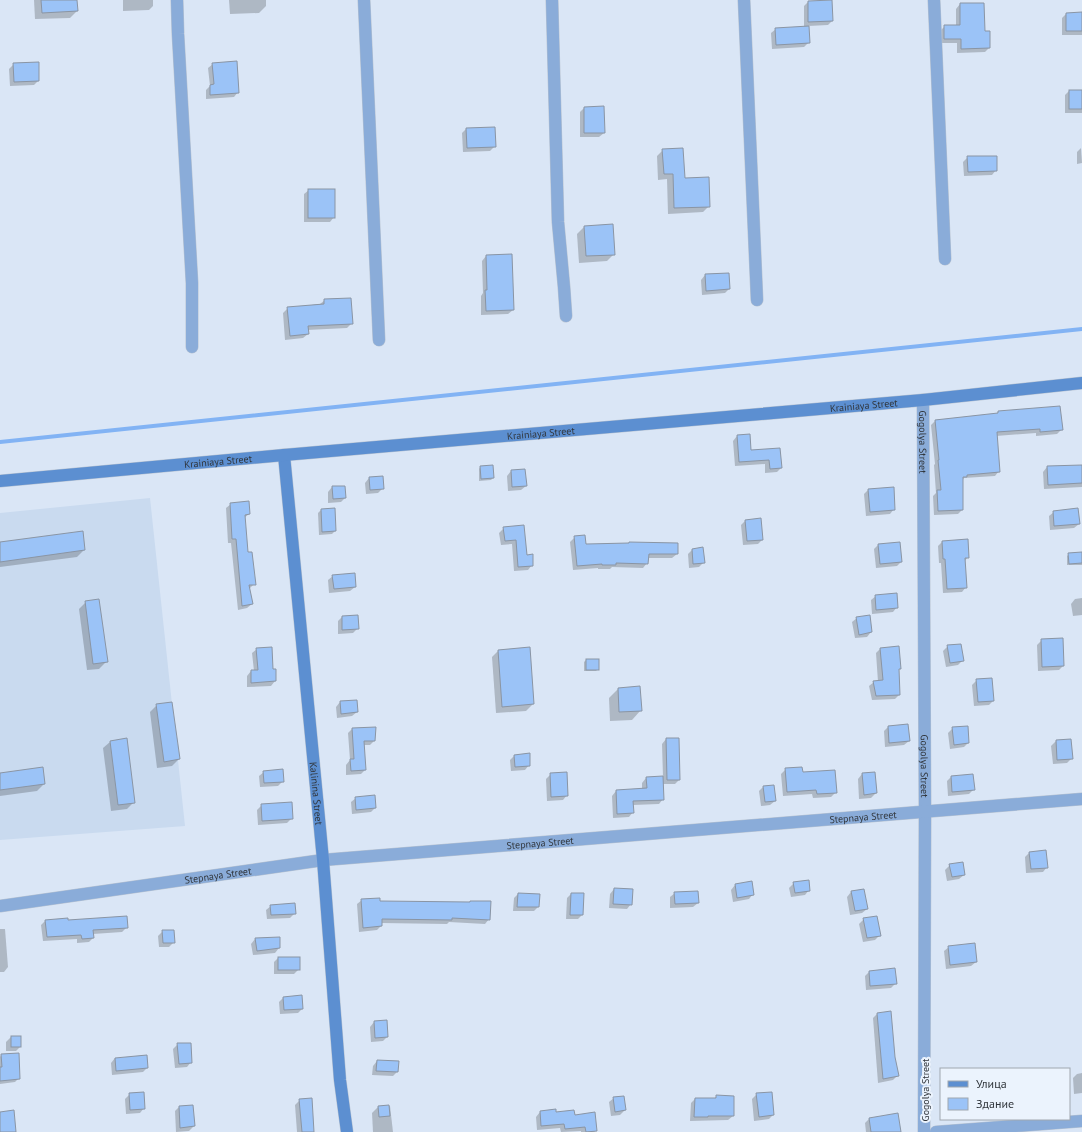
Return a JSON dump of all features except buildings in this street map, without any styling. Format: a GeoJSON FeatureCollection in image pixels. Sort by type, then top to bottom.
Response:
{"type":"FeatureCollection","features":[{"type":"Feature","properties":{"kind":"main road","name":"Krainiaya Street"},"geometry":{"type":"LineString","coordinates":[[0,481],[923,400],[1082,383]]}},
{"type":"Feature","properties":{"kind":"main road","name":"Kalinina Street"},"geometry":{"type":"LineString","coordinates":[[284,455],[323,860],[340,1080],[347,1132]]}},
{"type":"Feature","properties":{"kind":"street"},"geometry":{"type":"LineString","coordinates":[[177,0],[192,283],[192,347]]}},
{"type":"Feature","properties":{"kind":"street"},"geometry":{"type":"LineString","coordinates":[[364,0],[379,340]]}},
{"type":"Feature","properties":{"kind":"street"},"geometry":{"type":"LineString","coordinates":[[552,0],[558,222],[566,316]]}},
{"type":"Feature","properties":{"kind":"street"},"geometry":{"type":"LineString","coordinates":[[744,0],[757,300]]}},
{"type":"Feature","properties":{"kind":"street"},"geometry":{"type":"LineString","coordinates":[[934,0],[945,259]]}},
{"type":"Feature","properties":{"kind":"street","name":"Gogolya Street"},"geometry":{"type":"LineString","coordinates":[[923,400],[925,812],[924,1132]]}},
{"type":"Feature","properties":{"kind":"street","name":"Stepnaya Street"},"geometry":{"type":"LineString","coordinates":[[0,906],[323,860],[1082,799]]}},
{"type":"Feature","properties":{"kind":"street"},"geometry":{"type":"LineString","coordinates":[[936,1132],[1082,1121]]}},
{"type":"Feature","properties":{"kind":"shaded area"},"geometry":{"type":"Polygon","coordinates":[[[150,498],[185,826],[0,840],[0,513],[150,498]]]}},
{"type":"Feature","properties":{"kind":"waterway"},"geometry":{"type":"LineString","coordinates":[[0,442],[1082,329]]}}]}
